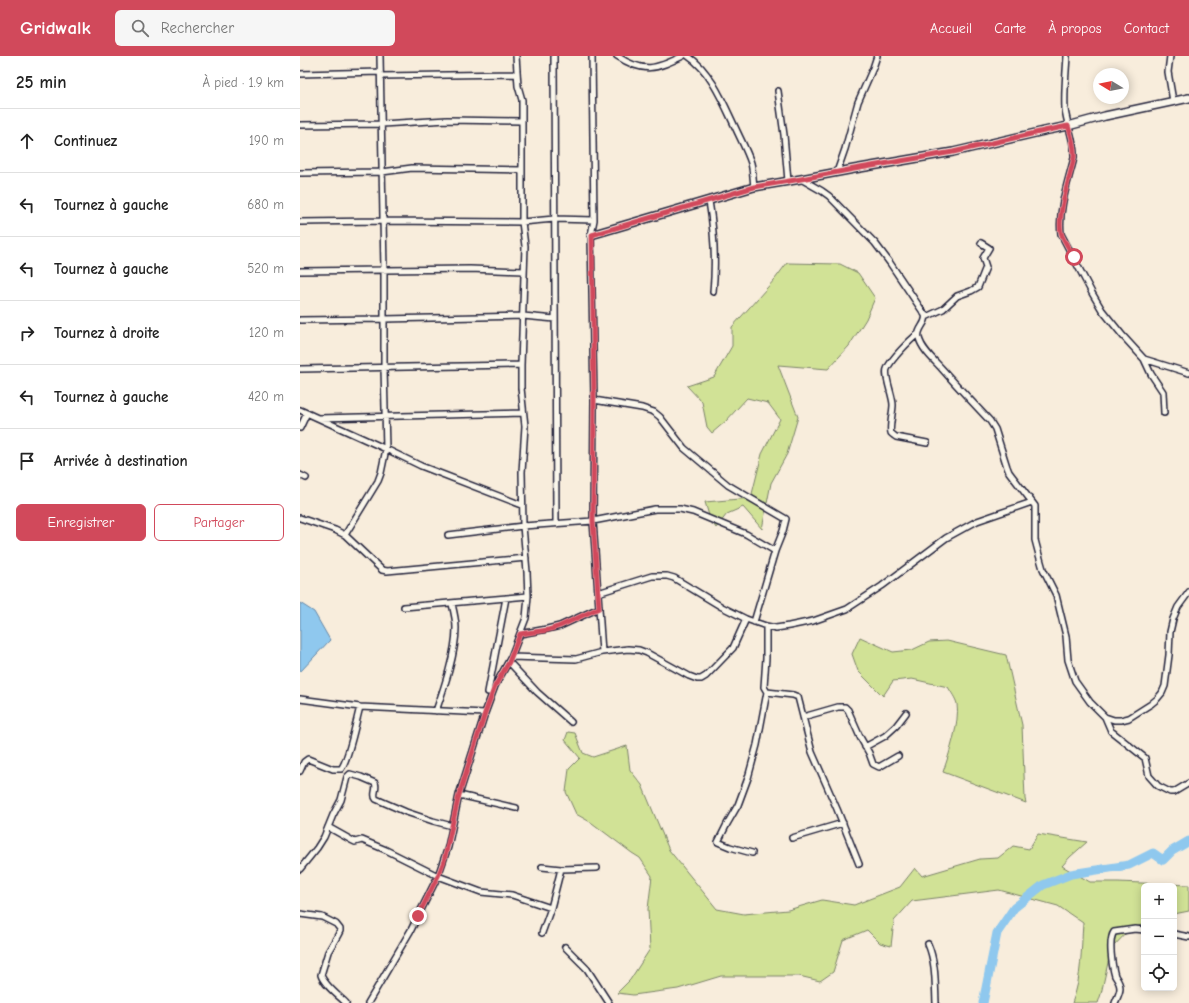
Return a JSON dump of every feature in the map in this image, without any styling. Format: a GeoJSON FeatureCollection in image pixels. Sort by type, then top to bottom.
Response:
{"type":"FeatureCollection","features":[{"type":"Feature","properties":{"kind":"street"},"geometry":{"type":"LineString","coordinates":[[344,535],[378,481],[386,449],[380,56]]}},
{"type":"Feature","properties":{"kind":"street"},"geometry":{"type":"LineString","coordinates":[[368,1003],[411,930],[438,876],[448,847],[459,795],[485,713],[495,686],[510,660],[526,618],[528,596],[522,505],[522,472],[525,426],[521,388],[525,246],[522,222],[522,100],[518,86],[516,56]]}},
{"type":"Feature","properties":{"kind":"street"},"geometry":{"type":"LineString","coordinates":[[554,56],[556,523]]}},
{"type":"Feature","properties":{"kind":"street"},"geometry":{"type":"LineString","coordinates":[[592,56],[594,220],[592,235],[594,400],[593,521],[602,652]]}},
{"type":"Feature","properties":{"kind":"street"},"geometry":{"type":"LineString","coordinates":[[617,56],[632,65],[650,68],[683,56]]}},
{"type":"Feature","properties":{"kind":"street"},"geometry":{"type":"LineString","coordinates":[[688,56],[694,60],[711,81],[731,119],[750,162],[754,187]]}},
{"type":"Feature","properties":{"kind":"street"},"geometry":{"type":"LineString","coordinates":[[837,172],[846,149],[858,102],[877,56]]}},
{"type":"Feature","properties":{"kind":"street"},"geometry":{"type":"LineString","coordinates":[[1067,56],[1065,108],[1074,154],[1061,214],[1061,234],[1102,310],[1122,336],[1144,358],[1151,374],[1163,392],[1164,413]]}},
{"type":"Feature","properties":{"kind":"street"},"geometry":{"type":"LineString","coordinates":[[1170,56],[1168,72],[1173,101]]}},
{"type":"Feature","properties":{"kind":"street"},"geometry":{"type":"LineString","coordinates":[[300,74],[517,74]]}},
{"type":"Feature","properties":{"kind":"street"},"geometry":{"type":"LineString","coordinates":[[778,91],[788,181]]}},
{"type":"Feature","properties":{"kind":"street"},"geometry":{"type":"LineString","coordinates":[[592,235],[754,187],[953,152],[1189,98]]}},
{"type":"Feature","properties":{"kind":"street"},"geometry":{"type":"LineString","coordinates":[[300,125],[382,124],[447,120],[521,120]]}},
{"type":"Feature","properties":{"kind":"street"},"geometry":{"type":"LineString","coordinates":[[300,173],[382,172],[412,168],[522,170]]}},
{"type":"Feature","properties":{"kind":"street"},"geometry":{"type":"LineString","coordinates":[[801,179],[822,190],[829,196],[875,243],[926,317]]}},
{"type":"Feature","properties":{"kind":"street"},"geometry":{"type":"LineString","coordinates":[[708,200],[714,235],[715,274],[713,292]]}},
{"type":"Feature","properties":{"kind":"street"},"geometry":{"type":"LineString","coordinates":[[300,222],[522,222],[554,219],[594,220]]}},
{"type":"Feature","properties":{"kind":"street"},"geometry":{"type":"LineString","coordinates":[[927,443],[896,437],[893,435],[891,430],[893,404],[887,376],[887,368],[911,338],[918,334],[926,317],[943,310],[957,296],[978,287],[986,267],[983,258],[988,248],[981,243]]}},
{"type":"Feature","properties":{"kind":"street"},"geometry":{"type":"LineString","coordinates":[[300,271],[470,269],[524,271]]}},
{"type":"Feature","properties":{"kind":"street"},"geometry":{"type":"LineString","coordinates":[[300,320],[523,316],[555,319]]}},
{"type":"Feature","properties":{"kind":"street"},"geometry":{"type":"LineString","coordinates":[[918,334],[922,345],[934,360],[990,421],[995,429],[1009,472],[1032,502],[1036,510],[1035,540],[1043,569],[1056,595],[1066,636],[1071,670],[1081,691],[1105,717],[1111,730],[1145,758],[1149,776],[1158,786],[1170,792],[1174,792],[1189,783]]}},
{"type":"Feature","properties":{"kind":"street"},"geometry":{"type":"LineString","coordinates":[[1144,358],[1189,373]]}},
{"type":"Feature","properties":{"kind":"street"},"geometry":{"type":"LineString","coordinates":[[300,369],[521,365]]}},
{"type":"Feature","properties":{"kind":"street"},"geometry":{"type":"LineString","coordinates":[[594,400],[642,408],[654,412],[660,417],[684,448],[723,481],[786,519],[758,605],[754,622]]}},
{"type":"Feature","properties":{"kind":"street"},"geometry":{"type":"LineString","coordinates":[[300,410],[420,466],[522,505]]}},
{"type":"Feature","properties":{"kind":"street"},"geometry":{"type":"LineString","coordinates":[[300,428],[307,413]]}},
{"type":"Feature","properties":{"kind":"street"},"geometry":{"type":"LineString","coordinates":[[316,418],[523,413]]}},
{"type":"Feature","properties":{"kind":"street"},"geometry":{"type":"LineString","coordinates":[[300,475],[306,478]]}},
{"type":"Feature","properties":{"kind":"street"},"geometry":{"type":"LineString","coordinates":[[598,593],[652,576],[667,576],[674,578],[746,620],[776,628],[813,621],[847,609],[882,586],[946,538],[977,522],[1032,502]]}},
{"type":"Feature","properties":{"kind":"street"},"geometry":{"type":"LineString","coordinates":[[448,535],[523,526],[593,521],[655,509],[680,509],[693,512],[746,534],[775,551]]}},
{"type":"Feature","properties":{"kind":"street"},"geometry":{"type":"LineString","coordinates":[[300,518],[335,530],[344,535],[382,570],[387,571],[526,558]]}},
{"type":"Feature","properties":{"kind":"street"},"geometry":{"type":"LineString","coordinates":[[1105,717],[1109,719],[1121,720],[1129,718],[1151,704],[1162,692],[1165,686],[1170,632],[1173,619],[1178,607],[1189,592]]}},
{"type":"Feature","properties":{"kind":"street"},"geometry":{"type":"LineString","coordinates":[[404,607],[452,604],[528,596]]}},
{"type":"Feature","properties":{"kind":"street"},"geometry":{"type":"LineString","coordinates":[[488,692],[506,598]]}},
{"type":"Feature","properties":{"kind":"street"},"geometry":{"type":"LineString","coordinates":[[436,711],[444,690],[456,638],[452,604]]}},
{"type":"Feature","properties":{"kind":"street"},"geometry":{"type":"LineString","coordinates":[[520,634],[548,630],[599,608]]}},
{"type":"Feature","properties":{"kind":"street"},"geometry":{"type":"LineString","coordinates":[[510,660],[576,659],[602,652],[639,650],[689,676],[701,679],[726,657],[746,620]]}},
{"type":"Feature","properties":{"kind":"street"},"geometry":{"type":"LineString","coordinates":[[752,853],[718,842],[738,805],[748,778],[757,745],[766,692],[764,687],[766,626]]}},
{"type":"Feature","properties":{"kind":"street"},"geometry":{"type":"LineString","coordinates":[[510,660],[537,692],[570,722]]}},
{"type":"Feature","properties":{"kind":"street"},"geometry":{"type":"LineString","coordinates":[[766,692],[798,697],[812,752],[843,822],[859,864]]}},
{"type":"Feature","properties":{"kind":"street"},"geometry":{"type":"LineString","coordinates":[[300,699],[360,707],[485,713]]}},
{"type":"Feature","properties":{"kind":"street"},"geometry":{"type":"LineString","coordinates":[[300,771],[304,762],[308,759],[333,769],[341,769],[343,767],[348,754],[360,707]]}},
{"type":"Feature","properties":{"kind":"street"},"geometry":{"type":"LineString","coordinates":[[803,717],[838,707],[845,707],[848,710],[873,764],[879,767],[898,756]]}},
{"type":"Feature","properties":{"kind":"street"},"geometry":{"type":"LineString","coordinates":[[865,746],[885,736],[896,726],[906,713]]}},
{"type":"Feature","properties":{"kind":"street"},"geometry":{"type":"LineString","coordinates":[[300,869],[317,848],[341,800],[348,776],[351,774],[371,780],[375,783],[376,787],[374,796],[376,799],[406,812],[452,826]]}},
{"type":"Feature","properties":{"kind":"street"},"geometry":{"type":"LineString","coordinates":[[459,795],[516,808]]}},
{"type":"Feature","properties":{"kind":"street"},"geometry":{"type":"LineString","coordinates":[[792,838],[843,822]]}},
{"type":"Feature","properties":{"kind":"street"},"geometry":{"type":"LineString","coordinates":[[328,827],[356,842],[362,840],[386,850],[438,876],[481,892],[512,895],[551,908]]}},
{"type":"Feature","properties":{"kind":"street"},"geometry":{"type":"LineString","coordinates":[[542,866],[561,869],[598,868]]}},
{"type":"Feature","properties":{"kind":"street"},"geometry":{"type":"LineString","coordinates":[[542,933],[551,908],[561,869]]}},
{"type":"Feature","properties":{"kind":"street"},"geometry":{"type":"LineString","coordinates":[[300,914],[322,917],[336,924],[340,928],[338,935],[328,952],[321,975],[322,979],[346,1003]]}},
{"type":"Feature","properties":{"kind":"street"},"geometry":{"type":"LineString","coordinates":[[1115,1003],[1120,988],[1112,963],[1112,935],[1114,932],[1141,930]]}},
{"type":"Feature","properties":{"kind":"street"},"geometry":{"type":"LineString","coordinates":[[1177,935],[1189,937]]}},
{"type":"Feature","properties":{"kind":"street"},"geometry":{"type":"LineString","coordinates":[[928,944],[934,962],[936,1003]]}},
{"type":"Feature","properties":{"kind":"street"},"geometry":{"type":"LineString","coordinates":[[565,947],[587,969],[609,1003]]}},
{"type":"Feature","properties":{"kind":"green space"},"geometry":{"type":"Polygon","coordinates":[[[787,263],[840,264],[858,273],[875,298],[866,319],[849,346],[828,369],[778,365],[798,417],[787,454],[771,483],[762,529],[743,507],[727,514],[716,528],[710,519],[705,502],[751,498],[762,454],[780,419],[768,403],[747,398],[726,421],[712,433],[707,427],[702,402],[687,386],[714,377],[732,346],[732,327],[775,279],[787,263]]]}},
{"type":"Feature","properties":{"kind":"green space"},"geometry":{"type":"Polygon","coordinates":[[[860,637],[893,652],[912,650],[929,642],[947,641],[1006,655],[1022,725],[1026,803],[943,772],[957,720],[957,704],[952,693],[948,687],[912,679],[893,681],[883,696],[858,671],[852,654],[860,637]]]}},
{"type":"Feature","properties":{"kind":"green space"},"geometry":{"type":"Polygon","coordinates":[[[568,732],[575,733],[583,753],[593,757],[627,746],[630,770],[642,785],[669,850],[717,909],[744,914],[788,910],[822,900],[854,905],[900,887],[915,868],[922,876],[980,859],[998,858],[1013,846],[1029,849],[1038,834],[1087,842],[1062,866],[1090,882],[1142,883],[1141,925],[1129,930],[1111,949],[1098,1003],[1072,1003],[1078,984],[1083,923],[1058,906],[999,890],[912,901],[894,921],[891,946],[880,943],[867,930],[843,940],[833,972],[820,981],[799,976],[721,976],[678,989],[633,995],[617,993],[630,980],[650,949],[648,909],[652,876],[640,858],[592,823],[576,814],[566,792],[569,769],[580,758],[565,740],[568,732]]]}},
{"type":"Feature","properties":{"kind":"green space"},"geometry":{"type":"Polygon","coordinates":[[[1177,884],[1189,885],[1189,911],[1177,913],[1177,884]]]}},
{"type":"Feature","properties":{"kind":"water"},"geometry":{"type":"Polygon","coordinates":[[[300,603],[314,612],[330,640],[300,672],[300,603]]]}},
{"type":"Feature","properties":{"kind":"waterway"},"geometry":{"type":"LineString","coordinates":[[983,1003],[997,933],[1014,908],[1043,885],[1071,874],[1129,865],[1153,853],[1163,860],[1172,851],[1189,841]]}},
{"type":"Feature","properties":{"kind":"route"},"geometry":{"type":"LineString","coordinates":[[418,916],[444,861],[459,795],[485,713],[495,686],[509,662],[520,634],[548,630],[572,621],[599,608],[593,521],[594,400],[592,235],[754,187],[953,152],[1068,126],[1075,150],[1063,202],[1060,226],[1061,234],[1074,257]]}}]}
